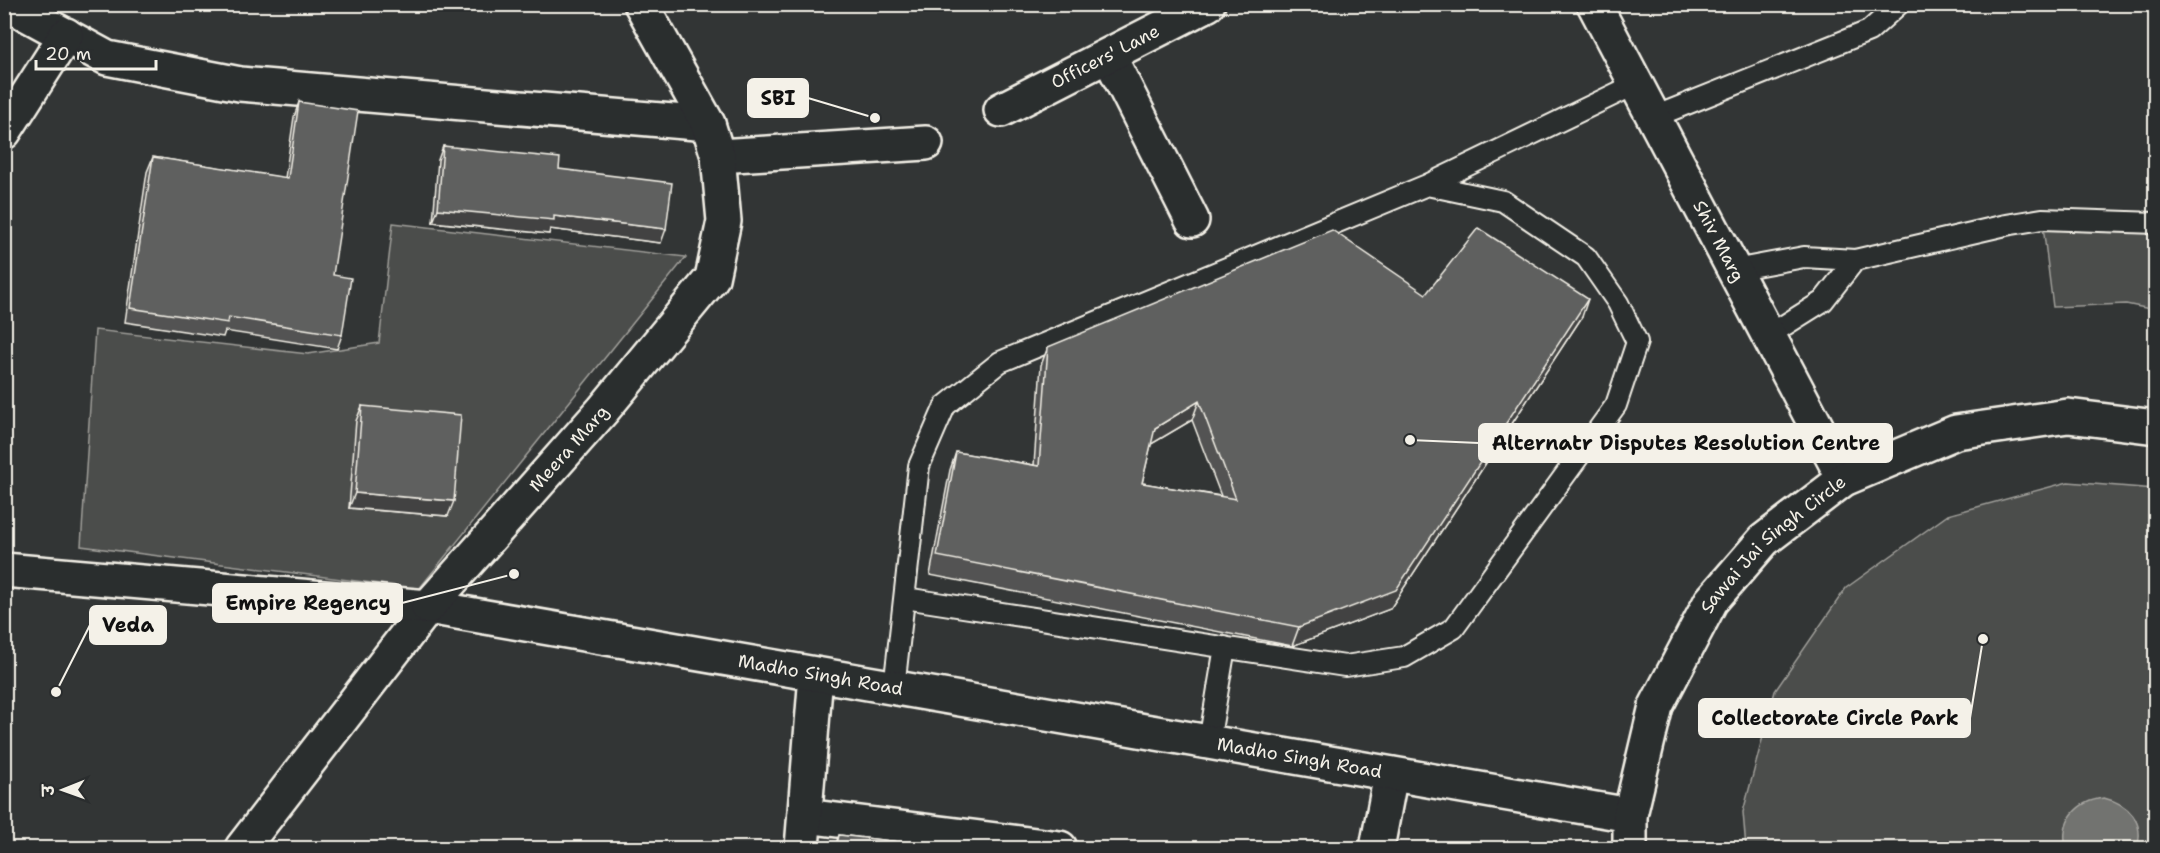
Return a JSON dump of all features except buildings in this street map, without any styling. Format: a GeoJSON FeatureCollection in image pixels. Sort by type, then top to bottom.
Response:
{"type":"FeatureCollection","features":[{"type":"Feature","properties":{"kind":"street"},"geometry":{"type":"LineString","coordinates":[[8,4],[107,58],[240,84],[708,124]]}},
{"type":"Feature","properties":{"kind":"street","name":"Meera Marg"},"geometry":{"type":"LineString","coordinates":[[242,849],[428,608],[603,410],[712,278],[724,221],[718,156],[708,124],[641,4]]}},
{"type":"Feature","properties":{"kind":"street","name":"Officers' Lane"},"geometry":{"type":"LineString","coordinates":[[1001,110],[1208,4]]}},
{"type":"Feature","properties":{"kind":"street","name":"Shiv Marg"},"geometry":{"type":"LineString","coordinates":[[1594,4],[1844,479]]}},
{"type":"Feature","properties":{"kind":"street"},"geometry":{"type":"LineString","coordinates":[[4,132],[66,35]]}},
{"type":"Feature","properties":{"kind":"street"},"geometry":{"type":"LineString","coordinates":[[1109,56],[1192,220]]}},
{"type":"Feature","properties":{"kind":"street"},"geometry":{"type":"LineString","coordinates":[[718,156],[926,143]]}},
{"type":"Feature","properties":{"kind":"street","name":"Sawai Jai Singh Circle"},"geometry":{"type":"LineString","coordinates":[[1630,849],[1630,815],[1656,706],[1711,601],[1764,540],[1844,479],[1956,432],[2068,416],[2156,427]]}},
{"type":"Feature","properties":{"kind":"street","name":"Madho Singh Road"},"geometry":{"type":"LineString","coordinates":[[4,570],[428,608],[1630,815]]}},
{"type":"Feature","properties":{"kind":"street"},"geometry":{"type":"LineString","coordinates":[[802,849],[816,675]]}},
{"type":"Feature","properties":{"kind":"street"},"geometry":{"type":"LineString","coordinates":[[1377,849],[1391,774]]}},
{"type":"Feature","properties":{"kind":"street"},"geometry":{"type":"LineString","coordinates":[[805,816],[1060,849]]}},
{"type":"Feature","properties":{"kind":"lane"},"geometry":{"type":"LineString","coordinates":[[1654,117],[1869,31],[1899,4]]}},
{"type":"Feature","properties":{"kind":"lane"},"geometry":{"type":"LineString","coordinates":[[894,688],[919,466],[945,406],[1000,362],[1427,185],[1636,84]]}},
{"type":"Feature","properties":{"kind":"lane"},"geometry":{"type":"LineString","coordinates":[[905,598],[1345,666],[1404,657],[1454,628],[1616,405],[1637,342],[1618,303],[1586,257],[1503,201],[1427,185]]}},
{"type":"Feature","properties":{"kind":"lane"},"geometry":{"type":"LineString","coordinates":[[1734,270],[1804,258],[1855,260],[2006,225],[2042,219],[2156,223]]}},
{"type":"Feature","properties":{"kind":"lane"},"geometry":{"type":"LineString","coordinates":[[1769,335],[1823,301],[1855,260]]}},
{"type":"Feature","properties":{"kind":"lane"},"geometry":{"type":"LineString","coordinates":[[1209,742],[1225,647]]}},
{"type":"Feature","properties":{"kind":"shaded area"},"geometry":{"type":"Polygon","coordinates":[[[2135,221],[2155,239],[2155,310],[2126,304],[2053,307],[2043,226],[2135,221]]]}},
{"type":"Feature","properties":{"kind":"shaded area"},"geometry":{"type":"Polygon","coordinates":[[[393,223],[686,257],[419,589],[81,546],[95,330],[308,354],[379,343],[393,223]]]}},
{"type":"Feature","properties":{"kind":"shaded area"},"geometry":{"type":"Polygon","coordinates":[[[2068,482],[2155,489],[2155,848],[1746,848],[1743,812],[1775,691],[1846,588],[1948,515],[2068,482]]]}},
{"type":"Feature","properties":{"kind":"shaded area"},"geometry":{"type":"Polygon","coordinates":[[[2104,798],[2128,810],[2137,822],[2139,839],[2137,848],[2066,848],[2065,829],[2072,814],[2085,803],[2104,798]]]}},
{"type":"Feature","properties":{"kind":"place","name":"SBI"},"geometry":{"type":"Point","coordinates":[875,118]}},
{"type":"Feature","properties":{"kind":"place","name":"Alternatr Disputes Resolution Centre"},"geometry":{"type":"Point","coordinates":[1410,440]}},
{"type":"Feature","properties":{"kind":"place","name":"Empire Regency"},"geometry":{"type":"Point","coordinates":[514,574]}},
{"type":"Feature","properties":{"kind":"place","name":"Collectorate Circle Park"},"geometry":{"type":"Point","coordinates":[1983,639]}},
{"type":"Feature","properties":{"kind":"place","name":"Veda"},"geometry":{"type":"Point","coordinates":[56,692]}}]}
